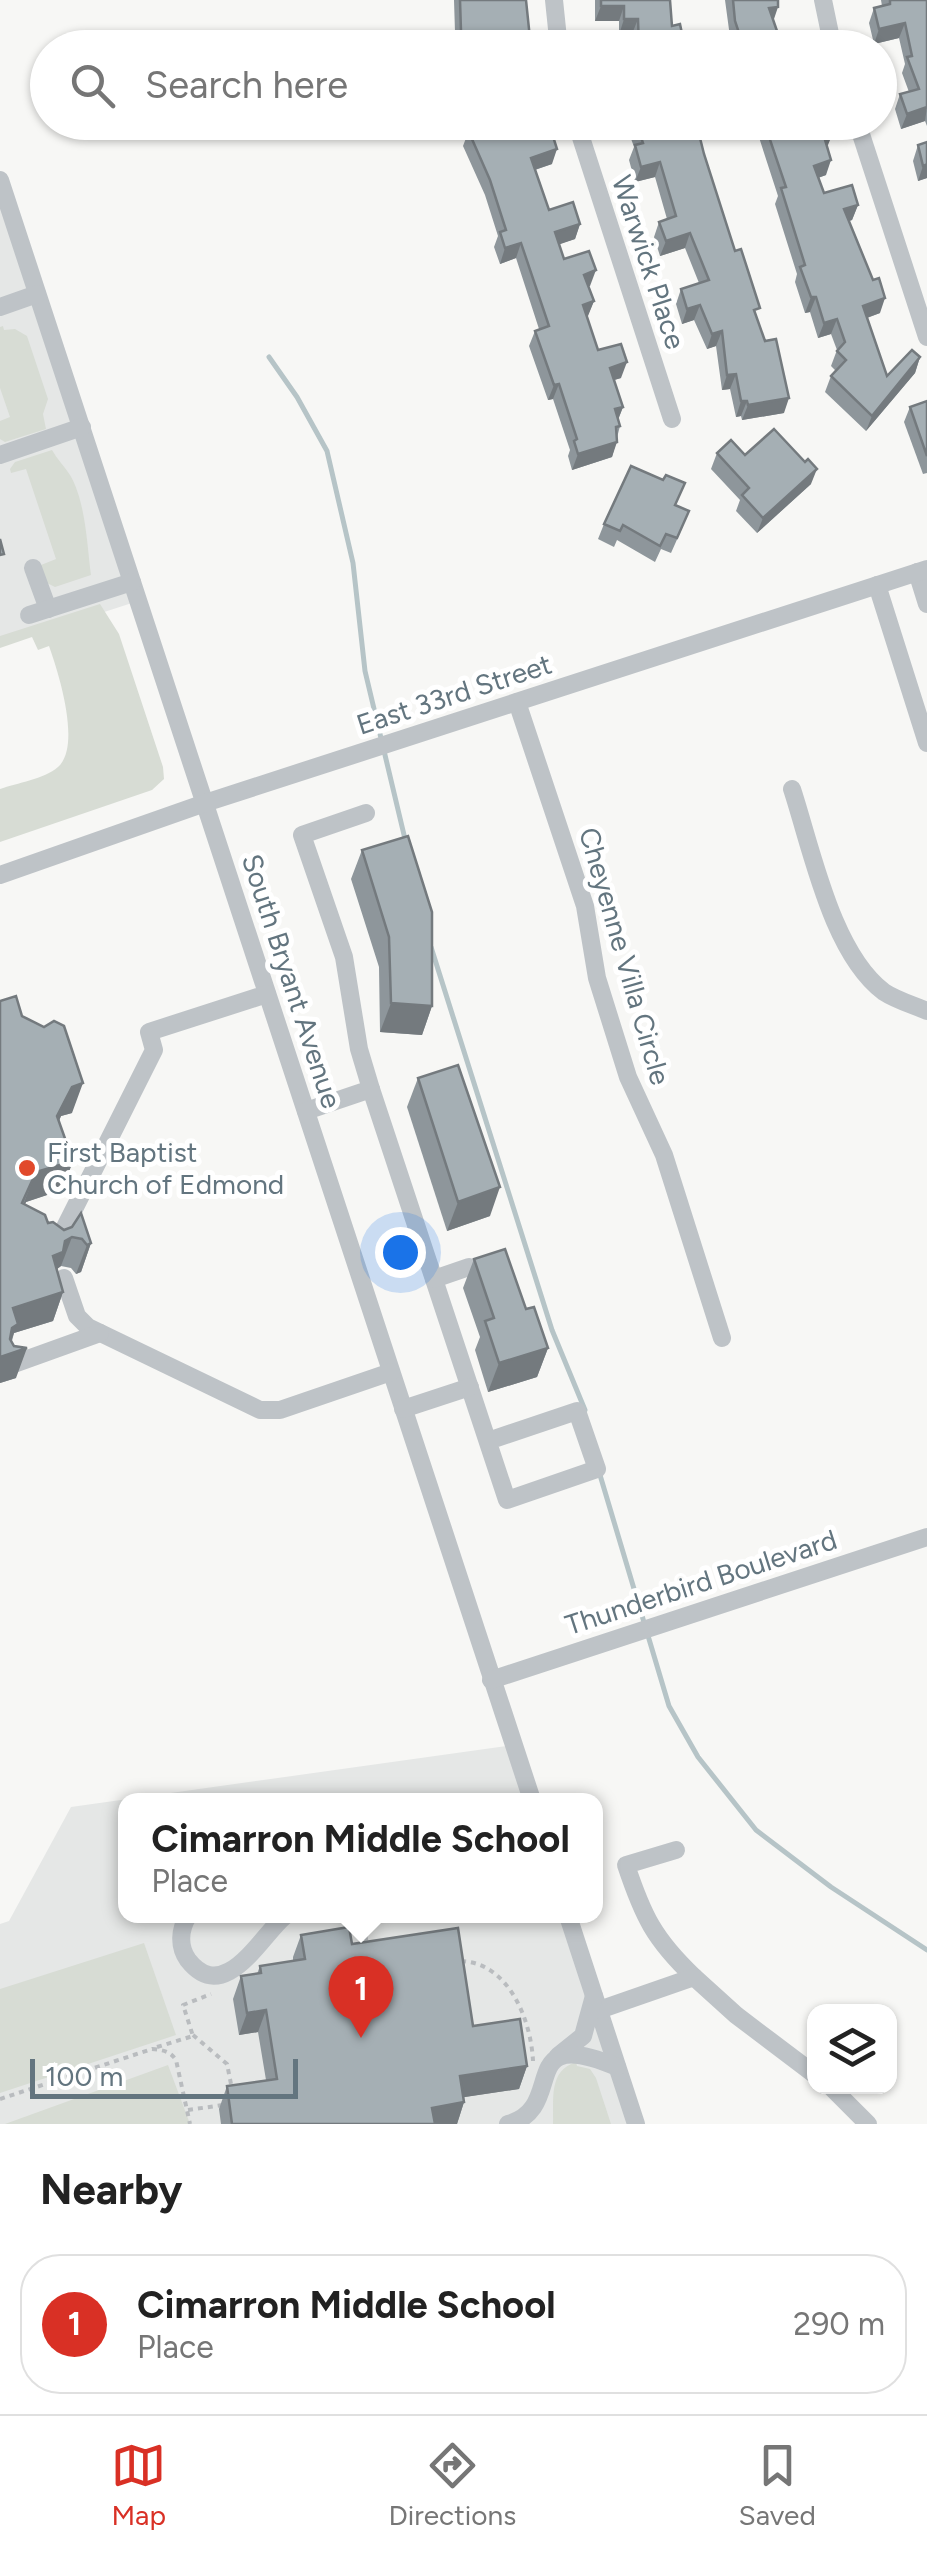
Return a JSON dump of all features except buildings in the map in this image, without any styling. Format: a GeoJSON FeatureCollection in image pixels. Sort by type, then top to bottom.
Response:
{"type":"FeatureCollection","features":[{"type":"Feature","properties":{"kind":"street"},"geometry":{"type":"LineString","coordinates":[[554,0],[557,30]]}},
{"type":"Feature","properties":{"kind":"street"},"geometry":{"type":"LineString","coordinates":[[823,0],[829,30]]}},
{"type":"Feature","properties":{"kind":"street","name":"Warwick Place"},"geometry":{"type":"LineString","coordinates":[[582,140],[672,419]]}},
{"type":"Feature","properties":{"kind":"street"},"geometry":{"type":"LineString","coordinates":[[862,140],[927,337]]}},
{"type":"Feature","properties":{"kind":"street","name":"South Bryant Avenue"},"geometry":{"type":"LineString","coordinates":[[0,180],[491,1680],[523,1793]]}},
{"type":"Feature","properties":{"kind":"street"},"geometry":{"type":"LineString","coordinates":[[0,307],[37,294]]}},
{"type":"Feature","properties":{"kind":"street"},"geometry":{"type":"LineString","coordinates":[[0,454],[82,428]]}},
{"type":"Feature","properties":{"kind":"street"},"geometry":{"type":"LineString","coordinates":[[34,568],[48,609]]}},
{"type":"Feature","properties":{"kind":"street"},"geometry":{"type":"LineString","coordinates":[[922,571],[927,604]]}},
{"type":"Feature","properties":{"kind":"street","name":"East 33rd Street"},"geometry":{"type":"LineString","coordinates":[[0,874],[922,571]]}},
{"type":"Feature","properties":{"kind":"street"},"geometry":{"type":"LineString","coordinates":[[29,615],[132,582]]}},
{"type":"Feature","properties":{"kind":"street"},"geometry":{"type":"LineString","coordinates":[[876,585],[927,743]]}},
{"type":"Feature","properties":{"kind":"street","name":"Cheyenne Villa Circle"},"geometry":{"type":"LineString","coordinates":[[517,702],[585,906],[598,978],[628,1077],[664,1155],[722,1338]]}},
{"type":"Feature","properties":{"kind":"street"},"geometry":{"type":"LineString","coordinates":[[792,789],[846,948],[886,993],[927,1011]]}},
{"type":"Feature","properties":{"kind":"street"},"geometry":{"type":"LineString","coordinates":[[366,813],[302,835],[344,957],[359,1049],[371,1089],[470,1388],[508,1500],[596,1470],[577,1412],[488,1441]]}},
{"type":"Feature","properties":{"kind":"street"},"geometry":{"type":"LineString","coordinates":[[54,1247],[154,1050],[148,1032],[268,994]]}},
{"type":"Feature","properties":{"kind":"street"},"geometry":{"type":"LineString","coordinates":[[306,1110],[371,1089]]}},
{"type":"Feature","properties":{"kind":"street"},"geometry":{"type":"LineString","coordinates":[[434,1278],[469,1267]]}},
{"type":"Feature","properties":{"kind":"street"},"geometry":{"type":"LineString","coordinates":[[64,1278],[77,1316],[88,1328],[260,1410],[280,1410],[391,1372]]}},
{"type":"Feature","properties":{"kind":"street"},"geometry":{"type":"LineString","coordinates":[[12,1365],[100,1333]]}},
{"type":"Feature","properties":{"kind":"street"},"geometry":{"type":"LineString","coordinates":[[403,1409],[470,1388]]}},
{"type":"Feature","properties":{"kind":"street","name":"Thunderbird Boulevard"},"geometry":{"type":"LineString","coordinates":[[491,1680],[927,1537]]}},
{"type":"Feature","properties":{"kind":"street"},"geometry":{"type":"LineString","coordinates":[[676,1850],[626,1865],[642,1914],[671,1955],[694,1977],[736,2015],[807,2069]]}},
{"type":"Feature","properties":{"kind":"street"},"geometry":{"type":"LineString","coordinates":[[186,1923],[181,1936],[185,1955],[196,1967],[214,1974],[235,1969],[246,1961],[279,1923]]}},
{"type":"Feature","properties":{"kind":"street"},"geometry":{"type":"LineString","coordinates":[[570,1923],[636,2124]]}},
{"type":"Feature","properties":{"kind":"street"},"geometry":{"type":"LineString","coordinates":[[596,2003],[694,1977]]}},
{"type":"Feature","properties":{"kind":"street"},"geometry":{"type":"LineString","coordinates":[[508,2124],[538,2115],[546,2067],[583,2036],[596,2003]]}},
{"type":"Feature","properties":{"kind":"street"},"geometry":{"type":"LineString","coordinates":[[554,2059],[582,2055],[618,2067]]}},
{"type":"Feature","properties":{"kind":"street"},"geometry":{"type":"LineString","coordinates":[[838,2094],[868,2124]]}},
{"type":"Feature","properties":{"kind":"path"},"geometry":{"type":"LineString","coordinates":[[363,1923],[367,1947]]}},
{"type":"Feature","properties":{"kind":"path"},"geometry":{"type":"LineString","coordinates":[[452,1962],[477,1963],[503,1980],[524,2017],[534,2066]]}},
{"type":"Feature","properties":{"kind":"path"},"geometry":{"type":"LineString","coordinates":[[188,2110],[234,2103],[227,2064],[192,2035],[183,2005],[225,1988]]}},
{"type":"Feature","properties":{"kind":"path"},"geometry":{"type":"LineString","coordinates":[[0,2099],[192,2035]]}},
{"type":"Feature","properties":{"kind":"path"},"geometry":{"type":"LineString","coordinates":[[152,2048],[171,2053],[176,2060],[190,2124]]}},
{"type":"Feature","properties":{"kind":"shaded area"},"geometry":{"type":"Polygon","coordinates":[[[0,180],[138,601],[0,646],[0,180]]]}},
{"type":"Feature","properties":{"kind":"shaded area"},"geometry":{"type":"Polygon","coordinates":[[[3,326],[4,330],[15,329],[27,336],[48,399],[43,414],[46,429],[5,442],[0,439],[0,421],[10,417],[0,388],[3,326]]]}},
{"type":"Feature","properties":{"kind":"shaded area"},"geometry":{"type":"Polygon","coordinates":[[[52,450],[70,475],[79,498],[91,575],[55,587],[47,583],[41,565],[56,559],[26,469],[11,473],[10,469],[15,462],[52,450]]]}},
{"type":"Feature","properties":{"kind":"shaded area"},"geometry":{"type":"Polygon","coordinates":[[[100,604],[119,634],[164,779],[152,790],[0,842],[0,789],[38,778],[58,767],[65,757],[68,726],[49,646],[38,650],[32,637],[0,648],[0,636],[100,604]]]}},
{"type":"Feature","properties":{"kind":"shaded area"},"geometry":{"type":"Polygon","coordinates":[[[513,1745],[530,1793],[171,1793],[513,1745]]]}},
{"type":"Feature","properties":{"kind":"shaded area"},"geometry":{"type":"Polygon","coordinates":[[[118,1800],[118,1923],[570,1923],[636,2124],[0,2124],[0,1924],[9,1921],[71,1807],[118,1800]]]}},
{"type":"Feature","properties":{"kind":"shaded area"},"geometry":{"type":"Polygon","coordinates":[[[144,1943],[176,2035],[0,2093],[0,1989],[144,1943]]]}},
{"type":"Feature","properties":{"kind":"shaded area"},"geometry":{"type":"Polygon","coordinates":[[[576,2062],[577,2066],[590,2069],[596,2078],[611,2124],[553,2124],[557,2079],[567,2066],[576,2062]]]}},
{"type":"Feature","properties":{"kind":"shaded area"},"geometry":{"type":"Polygon","coordinates":[[[168,2065],[190,2124],[5,2124],[168,2065]]]}},
{"type":"Feature","properties":{"kind":"waterway"},"geometry":{"type":"LineString","coordinates":[[269,357],[327,451],[353,563],[365,671],[405,839]]}},
{"type":"Feature","properties":{"kind":"waterway"},"geometry":{"type":"LineString","coordinates":[[431,947],[552,1330],[585,1410]]}},
{"type":"Feature","properties":{"kind":"waterway"},"geometry":{"type":"LineString","coordinates":[[600,1475],[669,1706],[698,1757],[756,1830],[831,1887],[927,1950]]}},
{"type":"Feature","properties":{"kind":"place","name":"First Baptist Church of Edmond"},"geometry":{"type":"Point","coordinates":[27,1168]}},
{"type":"Feature","properties":{"kind":"place","name":"Cimarron Middle School"},"geometry":{"type":"Point","coordinates":[361,2038]}}]}
